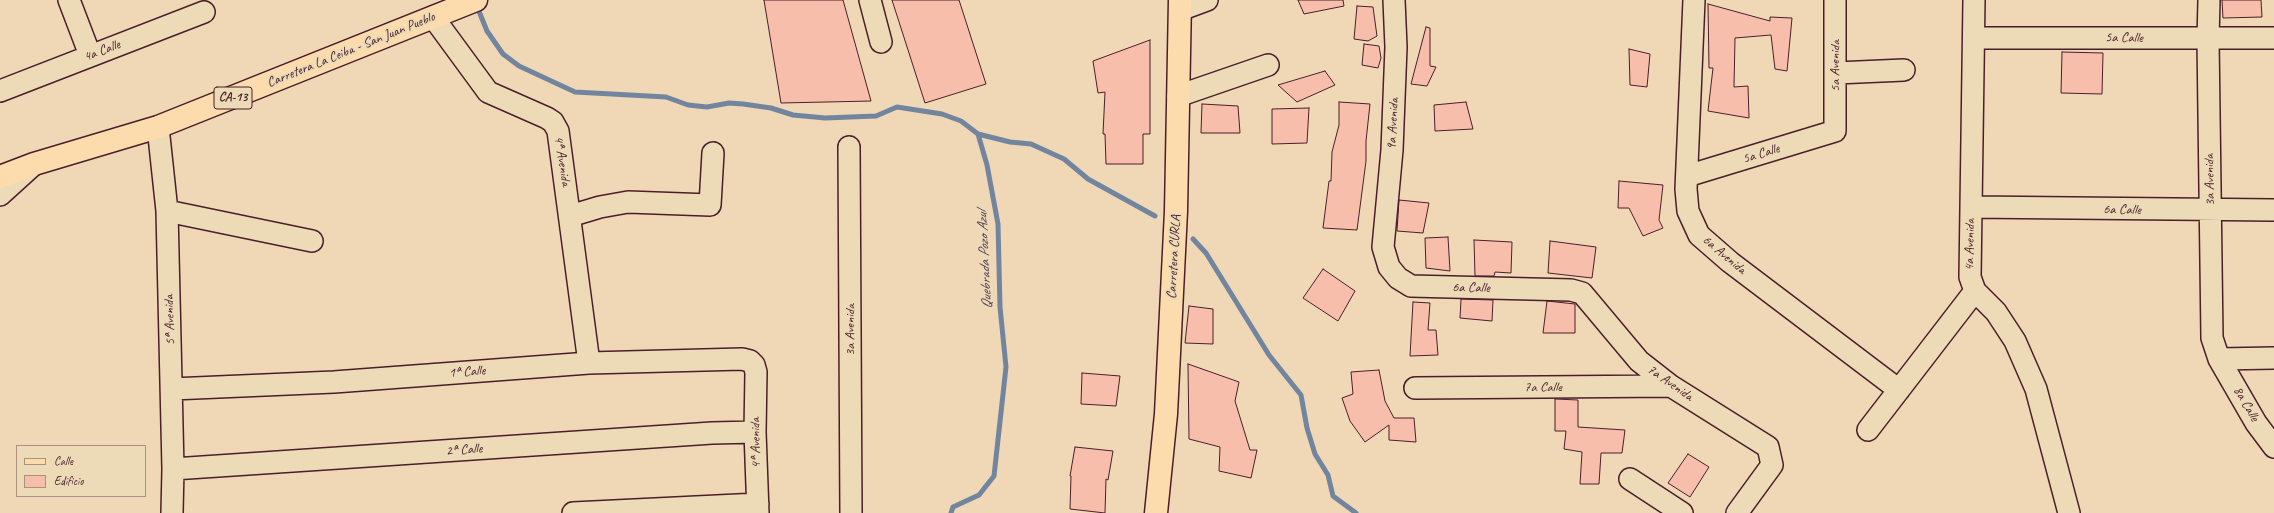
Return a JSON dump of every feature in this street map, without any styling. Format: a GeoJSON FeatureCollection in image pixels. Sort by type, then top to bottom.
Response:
{"type":"FeatureCollection","features":[{"type":"Feature","properties":{"kind":"main road","name":"Carretera La Ceiba - San Juan Pueblo"},"geometry":{"type":"LineString","coordinates":[[0,177],[34,164],[158,127],[468,3]]}},
{"type":"Feature","properties":{"kind":"main road","name":"Carretera CURLA"},"geometry":{"type":"LineString","coordinates":[[1159,512],[1166,414],[1176,211],[1180,5]]}},
{"type":"Feature","properties":{"kind":"street"},"geometry":{"type":"LineString","coordinates":[[69,0],[90,56]]}},
{"type":"Feature","properties":{"kind":"street"},"geometry":{"type":"LineString","coordinates":[[870,0],[881,42]]}},
{"type":"Feature","properties":{"kind":"street"},"geometry":{"type":"LineString","coordinates":[[1180,5],[1207,0]]}},
{"type":"Feature","properties":{"kind":"street","name":"9a Avenida"},"geometry":{"type":"LineString","coordinates":[[1383,248],[1392,150],[1396,47],[1394,0]]}},
{"type":"Feature","properties":{"kind":"street","name":"6a Avenida"},"geometry":{"type":"LineString","coordinates":[[1694,0],[1687,176],[1688,212],[1699,235],[1730,262],[1899,390]]}},
{"type":"Feature","properties":{"kind":"street","name":"5a Avenida"},"geometry":{"type":"LineString","coordinates":[[1835,0],[1835,131]]}},
{"type":"Feature","properties":{"kind":"street","name":"4a Avenida"},"geometry":{"type":"LineString","coordinates":[[1974,0],[1975,38],[1970,277],[1975,291],[1996,312],[2015,341],[2036,389],[2069,513]]}},
{"type":"Feature","properties":{"kind":"street","name":"3a Avenida"},"geometry":{"type":"LineString","coordinates":[[2210,0],[2208,39],[2212,338],[2219,359]]}},
{"type":"Feature","properties":{"kind":"street","name":"4a Calle"},"geometry":{"type":"LineString","coordinates":[[0,91],[204,12]]}},
{"type":"Feature","properties":{"kind":"street","name":"4ª Avenida"},"geometry":{"type":"LineString","coordinates":[[433,17],[488,92],[553,122],[558,131],[589,363]]}},
{"type":"Feature","properties":{"kind":"street","name":"5a Calle"},"geometry":{"type":"LineString","coordinates":[[1975,38],[2274,38]]}},
{"type":"Feature","properties":{"kind":"street"},"geometry":{"type":"LineString","coordinates":[[1178,96],[1268,65]]}},
{"type":"Feature","properties":{"kind":"street"},"geometry":{"type":"LineString","coordinates":[[1836,72],[1904,70]]}},
{"type":"Feature","properties":{"kind":"street","name":"5ª Avenida"},"geometry":{"type":"LineString","coordinates":[[158,127],[167,211],[174,469],[172,513]]}},
{"type":"Feature","properties":{"kind":"street","name":"5a Calle"},"geometry":{"type":"LineString","coordinates":[[1687,176],[1835,131]]}},
{"type":"Feature","properties":{"kind":"street","name":"3a Avenida"},"geometry":{"type":"LineString","coordinates":[[848,147],[851,513]]}},
{"type":"Feature","properties":{"kind":"street"},"geometry":{"type":"LineString","coordinates":[[570,216],[600,207],[628,202],[710,204],[713,153]]}},
{"type":"Feature","properties":{"kind":"street"},"geometry":{"type":"LineString","coordinates":[[0,168],[34,164]]}},
{"type":"Feature","properties":{"kind":"street"},"geometry":{"type":"LineString","coordinates":[[0,195],[34,164]]}},
{"type":"Feature","properties":{"kind":"street","name":"6a Calle"},"geometry":{"type":"LineString","coordinates":[[1971,207],[2211,211],[2274,210]]}},
{"type":"Feature","properties":{"kind":"street"},"geometry":{"type":"LineString","coordinates":[[167,211],[312,241]]}},
{"type":"Feature","properties":{"kind":"street","name":"6a Calle"},"geometry":{"type":"LineString","coordinates":[[1383,248],[1389,267],[1398,278],[1411,286],[1571,290],[1582,293]]}},
{"type":"Feature","properties":{"kind":"street"},"geometry":{"type":"LineString","coordinates":[[1868,430],[1975,291]]}},
{"type":"Feature","properties":{"kind":"street","name":"7a Avenida"},"geometry":{"type":"LineString","coordinates":[[1582,293],[1588,298],[1639,361],[1671,386],[1768,447],[1772,465],[1736,513]]}},
{"type":"Feature","properties":{"kind":"street"},"geometry":{"type":"LineString","coordinates":[[2219,359],[2274,358]]}},
{"type":"Feature","properties":{"kind":"street","name":"8a Calle"},"geometry":{"type":"LineString","coordinates":[[2219,359],[2256,422],[2274,447]]}},
{"type":"Feature","properties":{"kind":"street","name":"1ª Calle"},"geometry":{"type":"LineString","coordinates":[[172,389],[334,382],[589,363],[742,360],[750,361],[754,365],[756,372]]}},
{"type":"Feature","properties":{"kind":"street","name":"4ª Avenida"},"geometry":{"type":"LineString","coordinates":[[756,372],[755,432],[758,508]]}},
{"type":"Feature","properties":{"kind":"street","name":"7a Calle"},"geometry":{"type":"LineString","coordinates":[[1415,388],[1671,386]]}},
{"type":"Feature","properties":{"kind":"street","name":"2ª Calle"},"geometry":{"type":"LineString","coordinates":[[174,469],[712,433],[755,432]]}},
{"type":"Feature","properties":{"kind":"street"},"geometry":{"type":"LineString","coordinates":[[1630,479],[1682,513]]}},
{"type":"Feature","properties":{"kind":"street"},"geometry":{"type":"LineString","coordinates":[[573,513],[758,508]]}},
{"type":"Feature","properties":{"kind":"building"},"geometry":{"type":"Polygon","coordinates":[[[764,0],[843,0],[871,101],[781,103],[764,0]]]}},
{"type":"Feature","properties":{"kind":"building"},"geometry":{"type":"Polygon","coordinates":[[[892,0],[959,0],[986,84],[925,103],[892,0]]]}},
{"type":"Feature","properties":{"kind":"building"},"geometry":{"type":"Polygon","coordinates":[[[1298,0],[1343,0],[1344,6],[1304,14],[1298,0]]]}},
{"type":"Feature","properties":{"kind":"building"},"geometry":{"type":"Polygon","coordinates":[[[2222,0],[2261,0],[2262,17],[2223,18],[2222,0]]]}},
{"type":"Feature","properties":{"kind":"building"},"geometry":{"type":"Polygon","coordinates":[[[1708,4],[1770,21],[1770,17],[1792,18],[1787,71],[1775,69],[1771,35],[1735,38],[1734,87],[1748,86],[1749,118],[1708,111],[1713,68],[1709,68],[1708,4]]]}},
{"type":"Feature","properties":{"kind":"building"},"geometry":{"type":"Polygon","coordinates":[[[1357,6],[1373,7],[1377,36],[1368,41],[1354,39],[1357,6]]]}},
{"type":"Feature","properties":{"kind":"building"},"geometry":{"type":"Polygon","coordinates":[[[1426,27],[1430,28],[1430,66],[1436,67],[1427,86],[1411,84],[1426,27]]]}},
{"type":"Feature","properties":{"kind":"building"},"geometry":{"type":"Polygon","coordinates":[[[1150,40],[1150,134],[1143,134],[1143,164],[1106,164],[1105,134],[1103,134],[1105,92],[1098,93],[1093,61],[1150,40]]]}},
{"type":"Feature","properties":{"kind":"building"},"geometry":{"type":"Polygon","coordinates":[[[1364,44],[1379,46],[1381,58],[1378,68],[1362,65],[1364,44]]]}},
{"type":"Feature","properties":{"kind":"building"},"geometry":{"type":"Polygon","coordinates":[[[1629,49],[1650,54],[1647,87],[1630,85],[1629,49]]]}},
{"type":"Feature","properties":{"kind":"building"},"geometry":{"type":"Polygon","coordinates":[[[2062,52],[2103,53],[2102,94],[2061,93],[2062,52]]]}},
{"type":"Feature","properties":{"kind":"building"},"geometry":{"type":"Polygon","coordinates":[[[1325,71],[1335,85],[1297,102],[1278,85],[1325,71]]]}},
{"type":"Feature","properties":{"kind":"building"},"geometry":{"type":"Polygon","coordinates":[[[1339,102],[1370,104],[1366,141],[1366,161],[1357,230],[1323,228],[1329,181],[1331,181],[1332,152],[1339,125],[1339,102]]]}},
{"type":"Feature","properties":{"kind":"building"},"geometry":{"type":"Polygon","coordinates":[[[1466,102],[1473,129],[1435,131],[1434,105],[1466,102]]]}},
{"type":"Feature","properties":{"kind":"building"},"geometry":{"type":"Polygon","coordinates":[[[1202,104],[1238,106],[1240,133],[1201,133],[1202,104]]]}},
{"type":"Feature","properties":{"kind":"building"},"geometry":{"type":"Polygon","coordinates":[[[1309,108],[1307,143],[1272,144],[1272,109],[1309,108]]]}},
{"type":"Feature","properties":{"kind":"building"},"geometry":{"type":"Polygon","coordinates":[[[1619,181],[1663,185],[1659,220],[1663,228],[1643,236],[1629,208],[1618,208],[1619,181]]]}},
{"type":"Feature","properties":{"kind":"building"},"geometry":{"type":"Polygon","coordinates":[[[1399,200],[1429,203],[1423,233],[1397,231],[1399,200]]]}},
{"type":"Feature","properties":{"kind":"building"},"geometry":{"type":"Polygon","coordinates":[[[1448,237],[1450,271],[1426,268],[1425,238],[1448,237]]]}},
{"type":"Feature","properties":{"kind":"building"},"geometry":{"type":"Polygon","coordinates":[[[1474,240],[1512,242],[1511,273],[1495,272],[1494,276],[1475,276],[1474,240]]]}},
{"type":"Feature","properties":{"kind":"building"},"geometry":{"type":"Polygon","coordinates":[[[1550,241],[1596,247],[1592,278],[1548,273],[1550,241]]]}},
{"type":"Feature","properties":{"kind":"building"},"geometry":{"type":"Polygon","coordinates":[[[1323,269],[1355,291],[1338,321],[1303,298],[1323,269]]]}},
{"type":"Feature","properties":{"kind":"building"},"geometry":{"type":"Polygon","coordinates":[[[1461,299],[1493,300],[1492,321],[1460,318],[1461,299]]]}},
{"type":"Feature","properties":{"kind":"building"},"geometry":{"type":"Polygon","coordinates":[[[1547,301],[1575,304],[1575,333],[1543,333],[1547,301]]]}},
{"type":"Feature","properties":{"kind":"building"},"geometry":{"type":"Polygon","coordinates":[[[1413,302],[1430,303],[1428,330],[1436,330],[1438,355],[1410,356],[1413,302]]]}},
{"type":"Feature","properties":{"kind":"building"},"geometry":{"type":"Polygon","coordinates":[[[1189,306],[1213,309],[1213,344],[1185,343],[1189,306]]]}},
{"type":"Feature","properties":{"kind":"building"},"geometry":{"type":"Polygon","coordinates":[[[1188,364],[1239,382],[1235,401],[1250,450],[1257,450],[1251,478],[1219,471],[1220,447],[1189,439],[1188,364]]]}},
{"type":"Feature","properties":{"kind":"building"},"geometry":{"type":"Polygon","coordinates":[[[1379,370],[1385,401],[1394,418],[1414,418],[1416,442],[1389,440],[1389,425],[1365,442],[1350,421],[1342,398],[1353,394],[1351,372],[1379,370]]]}},
{"type":"Feature","properties":{"kind":"building"},"geometry":{"type":"Polygon","coordinates":[[[1082,373],[1120,376],[1116,406],[1081,404],[1082,373]]]}},
{"type":"Feature","properties":{"kind":"building"},"geometry":{"type":"Polygon","coordinates":[[[1555,399],[1578,400],[1578,427],[1625,430],[1622,453],[1601,453],[1599,484],[1580,484],[1582,452],[1564,449],[1566,431],[1555,431],[1555,399]]]}},
{"type":"Feature","properties":{"kind":"building"},"geometry":{"type":"Polygon","coordinates":[[[1075,447],[1113,451],[1108,480],[1106,479],[1105,513],[1070,509],[1070,476],[1075,447]]]}},
{"type":"Feature","properties":{"kind":"building"},"geometry":{"type":"Polygon","coordinates":[[[1688,454],[1709,467],[1690,497],[1668,483],[1688,454]]]}},
{"type":"Feature","properties":{"kind":"waterway","name":"Quebrada Pozo Azul"},"geometry":{"type":"LineString","coordinates":[[476,4],[487,31],[503,54],[519,66],[575,92],[666,97],[688,105],[707,107],[729,103],[743,104],[771,108],[793,115],[825,118],[876,116],[897,107],[942,114],[961,121],[978,134],[987,165],[998,224],[1000,307],[1006,367],[994,476],[979,495],[953,507],[951,513]]}},
{"type":"Feature","properties":{"kind":"waterway"},"geometry":{"type":"LineString","coordinates":[[978,134],[1010,142],[1031,144],[1064,159],[1088,179],[1155,216]]}},
{"type":"Feature","properties":{"kind":"waterway"},"geometry":{"type":"LineString","coordinates":[[1193,239],[1206,253],[1269,355],[1301,395],[1307,428],[1315,454],[1328,475],[1333,496],[1356,513]]}}]}
